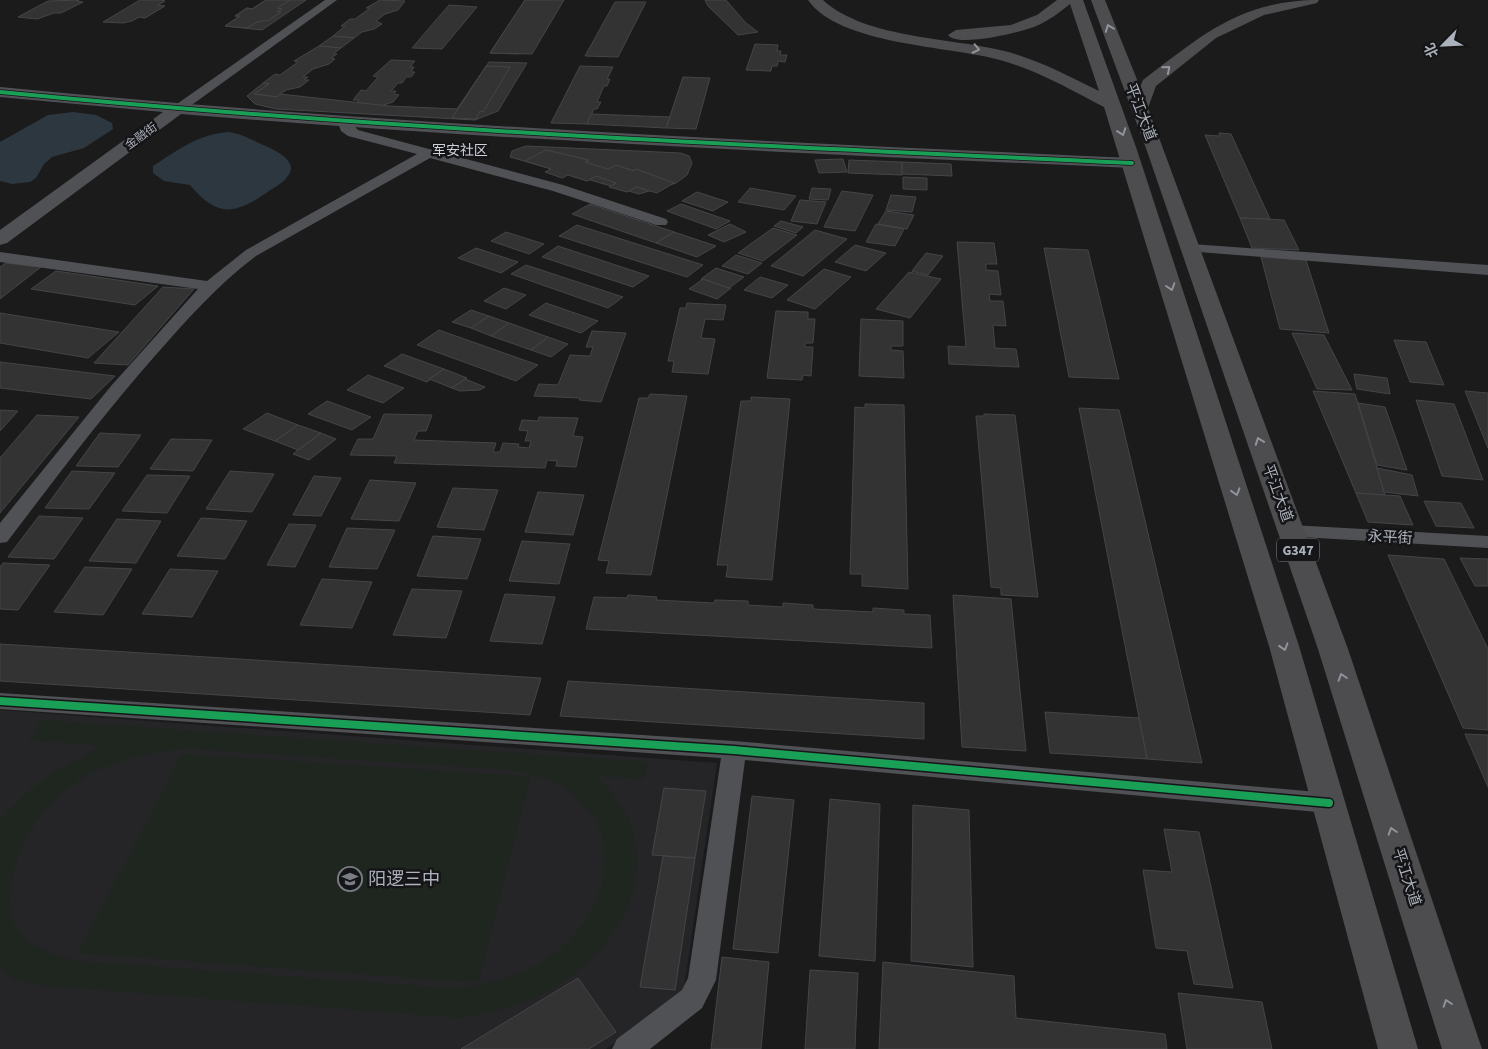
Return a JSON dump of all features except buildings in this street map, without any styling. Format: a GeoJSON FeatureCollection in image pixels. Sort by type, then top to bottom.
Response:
{"type":"FeatureCollection","features":[{"type":"Feature","properties":{"kind":"highway"},"geometry":{"type":"LineString","coordinates":[[815,0],[824,10],[851,23],[897,36],[964,46],[1006,57],[1057,76],[1112,104]]}},
{"type":"Feature","properties":{"kind":"highway"},"geometry":{"type":"LineString","coordinates":[[828,0],[836,9],[848,15],[888,29],[909,33],[960,35],[1001,32],[1028,25],[1046,16],[1066,0]]}},
{"type":"Feature","properties":{"kind":"highway","name":"G347"},"geometry":{"type":"LineString","coordinates":[[1076,0],[1107,54]]}},
{"type":"Feature","properties":{"kind":"highway","name":"G347"},"geometry":{"type":"LineString","coordinates":[[1098,0],[1107,54]]}},
{"type":"Feature","properties":{"kind":"highway"},"geometry":{"type":"LineString","coordinates":[[1140,108],[1149,84],[1211,35],[1260,12],[1312,0]]}},
{"type":"Feature","properties":{"kind":"highway","name":"平江大道"},"geometry":{"type":"LineString","coordinates":[[1107,54],[1112,104],[1284,646],[1398,1049]]}},
{"type":"Feature","properties":{"kind":"highway","name":"平江大道"},"geometry":{"type":"LineString","coordinates":[[1107,54],[1140,108],[1191,248],[1333,649],[1462,1049]]}},
{"type":"Feature","properties":{"kind":"street","name":"金融街"},"geometry":{"type":"LineString","coordinates":[[0,239],[178,109],[332,0]]}},
{"type":"Feature","properties":{"kind":"street"},"geometry":{"type":"LineString","coordinates":[[0,92],[178,109],[501,134],[1132,163]]}},
{"type":"Feature","properties":{"kind":"street"},"geometry":{"type":"LineString","coordinates":[[344,122],[346,128],[353,133],[558,188],[661,222]]}},
{"type":"Feature","properties":{"kind":"street"},"geometry":{"type":"LineString","coordinates":[[0,537],[128,376],[225,270],[251,253],[429,153]]}},
{"type":"Feature","properties":{"kind":"street"},"geometry":{"type":"LineString","coordinates":[[1191,248],[1488,270]]}},
{"type":"Feature","properties":{"kind":"street"},"geometry":{"type":"LineString","coordinates":[[0,257],[209,286]]}},
{"type":"Feature","properties":{"kind":"street","name":"永平街"},"geometry":{"type":"LineString","coordinates":[[1291,531],[1488,542]]}},
{"type":"Feature","properties":{"kind":"street"},"geometry":{"type":"LineString","coordinates":[[0,701],[734,750],[1329,803]]}},
{"type":"Feature","properties":{"kind":"street"},"geometry":{"type":"LineString","coordinates":[[627,1049],[692,999],[702,980],[734,750]]}},
{"type":"Feature","properties":{"kind":"shaded area"},"geometry":{"type":"Polygon","coordinates":[[[73,112],[96,115],[112,123],[113,129],[84,148],[52,157],[44,164],[36,178],[30,182],[12,184],[0,181],[0,142],[48,115],[73,112]]]}},
{"type":"Feature","properties":{"kind":"shaded area"},"geometry":{"type":"Polygon","coordinates":[[[229,132],[246,137],[283,156],[291,166],[291,171],[281,183],[257,199],[246,205],[227,209],[218,208],[209,203],[190,185],[164,181],[153,173],[153,166],[198,139],[229,132]]]}},
{"type":"Feature","properties":{"kind":"shaded area","name":"阳逻三中"},"geometry":{"type":"Polygon","coordinates":[[[0,710],[717,763],[683,995],[606,1049],[0,1049],[0,710]]]}},
{"type":"Feature","properties":{"kind":"shaded area"},"geometry":{"type":"Polygon","coordinates":[[[42,720],[648,762],[644,779],[596,776],[620,803],[634,835],[638,862],[634,889],[624,915],[609,939],[590,961],[568,979],[544,993],[513,1006],[460,1018],[45,986],[16,981],[0,970],[0,820],[34,787],[60,769],[102,745],[29,741],[42,720]],[[191,749],[159,752],[128,759],[98,770],[70,787],[43,813],[31,829],[15,866],[11,886],[14,924],[28,940],[43,950],[81,961],[449,988],[486,983],[509,977],[543,961],[564,945],[582,926],[595,903],[603,879],[605,855],[600,831],[588,809],[566,790],[552,782],[509,770],[191,749]]]}},
{"type":"Feature","properties":{"kind":"shaded area"},"geometry":{"type":"Polygon","coordinates":[[[182,754],[531,776],[478,983],[78,953],[182,754]]]}},
{"type":"Feature","properties":{"kind":"cycle path"},"geometry":{"type":"LineString","coordinates":[[0,92],[282,118],[424,128],[707,144],[1132,163]]}},
{"type":"Feature","properties":{"kind":"cycle path"},"geometry":{"type":"LineString","coordinates":[[0,701],[734,750],[1329,803]]}},
{"type":"Feature","properties":{"kind":"place","name":"阳逻三中"},"geometry":{"type":"Point","coordinates":[350,879]}},
{"type":"Feature","properties":{"kind":"district","name":"军安社区"},"geometry":{"type":"Point","coordinates":[460,150]}}]}
